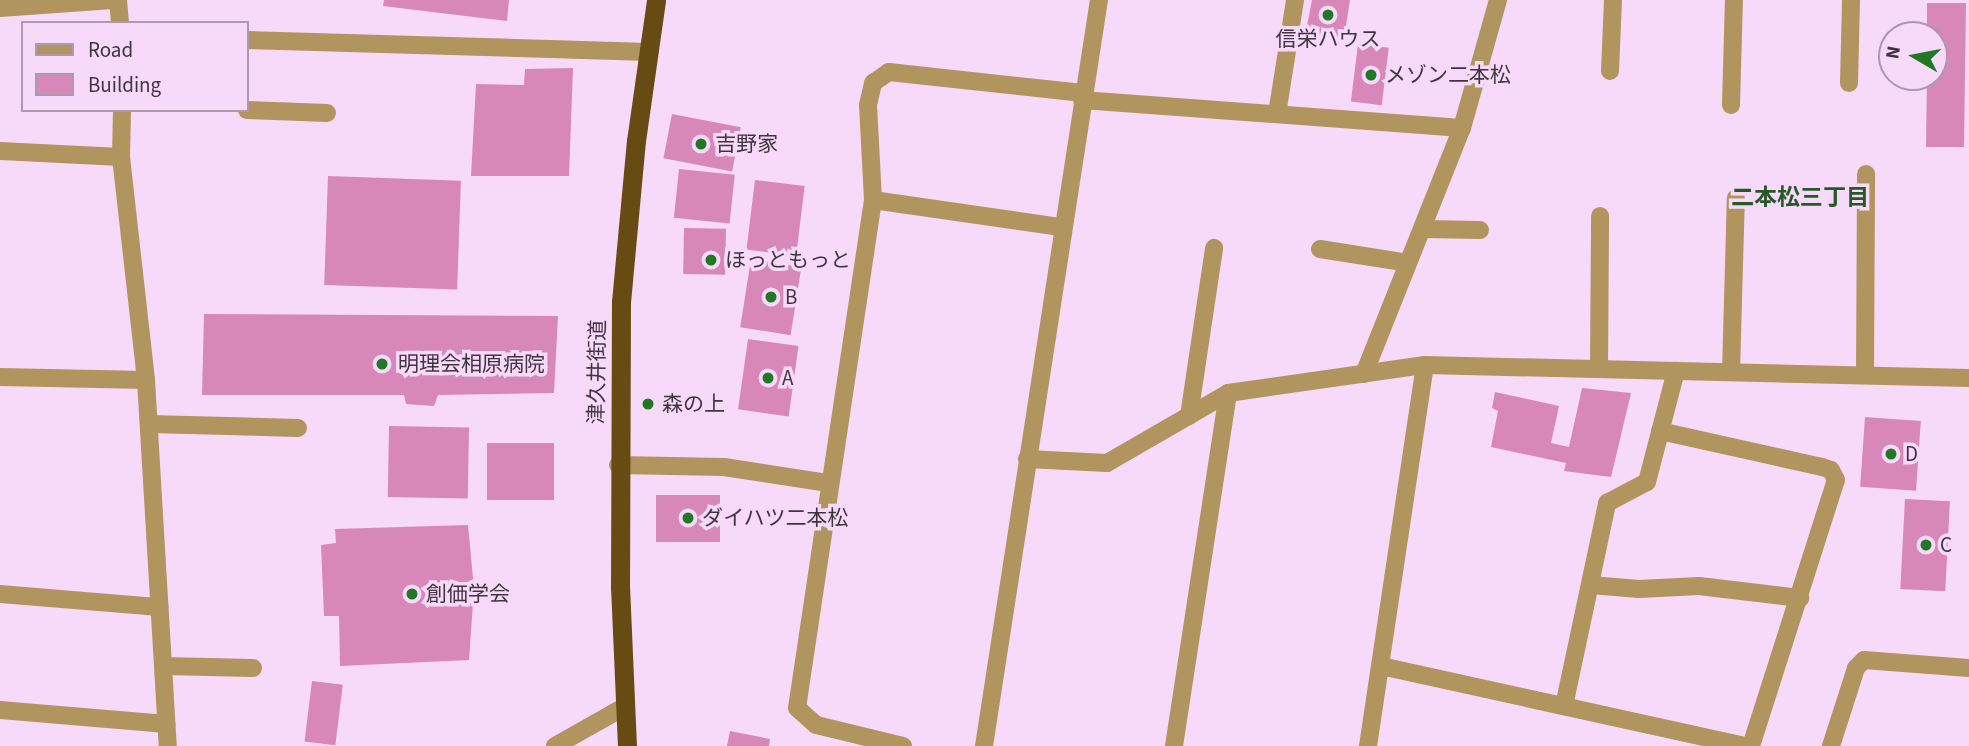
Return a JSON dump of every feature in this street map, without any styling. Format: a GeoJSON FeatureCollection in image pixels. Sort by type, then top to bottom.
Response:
{"type":"FeatureCollection","features":[{"type":"Feature","properties":{"kind":"highway","name":"津久井街道"},"geometry":{"type":"LineString","coordinates":[[627,746],[618,464],[622,288],[656,0]]}},
{"type":"Feature","properties":{"kind":"street"},"geometry":{"type":"LineString","coordinates":[[0,8],[116,0],[120,21]]}},
{"type":"Feature","properties":{"kind":"street"},"geometry":{"type":"LineString","coordinates":[[984,746],[1061,227],[1099,0]]}},
{"type":"Feature","properties":{"kind":"street"},"geometry":{"type":"LineString","coordinates":[[1276,114],[1295,0]]}},
{"type":"Feature","properties":{"kind":"street"},"geometry":{"type":"LineString","coordinates":[[1364,374],[1462,128],[1498,0]]}},
{"type":"Feature","properties":{"kind":"street"},"geometry":{"type":"LineString","coordinates":[[1610,71],[1613,0]]}},
{"type":"Feature","properties":{"kind":"street"},"geometry":{"type":"LineString","coordinates":[[1731,105],[1734,0]]}},
{"type":"Feature","properties":{"kind":"street"},"geometry":{"type":"LineString","coordinates":[[1849,83],[1851,0]]}},
{"type":"Feature","properties":{"kind":"street"},"geometry":{"type":"LineString","coordinates":[[248,40],[649,52]]}},
{"type":"Feature","properties":{"kind":"street"},"geometry":{"type":"LineString","coordinates":[[903,746],[816,724],[797,708],[873,200],[868,106],[873,83],[889,72],[1082,96],[1462,128]]}},
{"type":"Feature","properties":{"kind":"street"},"geometry":{"type":"LineString","coordinates":[[248,110],[327,113]]}},
{"type":"Feature","properties":{"kind":"street"},"geometry":{"type":"LineString","coordinates":[[122,112],[121,157],[146,380],[168,746]]}},
{"type":"Feature","properties":{"kind":"street"},"geometry":{"type":"LineString","coordinates":[[0,151],[121,157]]}},
{"type":"Feature","properties":{"kind":"street"},"geometry":{"type":"LineString","coordinates":[[1865,375],[1866,174]]}},
{"type":"Feature","properties":{"kind":"street"},"geometry":{"type":"LineString","coordinates":[[1731,372],[1736,198]]}},
{"type":"Feature","properties":{"kind":"street"},"geometry":{"type":"LineString","coordinates":[[873,200],[1061,227]]}},
{"type":"Feature","properties":{"kind":"street"},"geometry":{"type":"LineString","coordinates":[[1599,369],[1600,215]]}},
{"type":"Feature","properties":{"kind":"street"},"geometry":{"type":"LineString","coordinates":[[1422,229],[1480,230]]}},
{"type":"Feature","properties":{"kind":"street"},"geometry":{"type":"LineString","coordinates":[[1189,416],[1214,248]]}},
{"type":"Feature","properties":{"kind":"street"},"geometry":{"type":"LineString","coordinates":[[1320,249],[1408,263]]}},
{"type":"Feature","properties":{"kind":"street"},"geometry":{"type":"LineString","coordinates":[[1027,459],[1107,463],[1228,393],[1425,365],[1969,378]]}},
{"type":"Feature","properties":{"kind":"street"},"geometry":{"type":"LineString","coordinates":[[1368,746],[1425,365]]}},
{"type":"Feature","properties":{"kind":"street"},"geometry":{"type":"LineString","coordinates":[[1564,706],[1607,503],[1616,495],[1644,486],[1676,371]]}},
{"type":"Feature","properties":{"kind":"street"},"geometry":{"type":"LineString","coordinates":[[0,377],[146,380]]}},
{"type":"Feature","properties":{"kind":"street"},"geometry":{"type":"LineString","coordinates":[[1174,746],[1228,393]]}},
{"type":"Feature","properties":{"kind":"street"},"geometry":{"type":"LineString","coordinates":[[149,425],[298,428]]}},
{"type":"Feature","properties":{"kind":"street"},"geometry":{"type":"LineString","coordinates":[[1660,431],[1822,467],[1831,470],[1836,480],[1751,746]]}},
{"type":"Feature","properties":{"kind":"street"},"geometry":{"type":"LineString","coordinates":[[618,464],[724,467],[829,483]]}},
{"type":"Feature","properties":{"kind":"street"},"geometry":{"type":"LineString","coordinates":[[1591,585],[1639,589],[1699,586],[1800,598]]}},
{"type":"Feature","properties":{"kind":"street"},"geometry":{"type":"LineString","coordinates":[[0,594],[159,607]]}},
{"type":"Feature","properties":{"kind":"street"},"geometry":{"type":"LineString","coordinates":[[1831,746],[1856,667],[1864,660],[1969,668]]}},
{"type":"Feature","properties":{"kind":"street"},"geometry":{"type":"LineString","coordinates":[[164,666],[253,668]]}},
{"type":"Feature","properties":{"kind":"street"},"geometry":{"type":"LineString","coordinates":[[1381,666],[1746,746]]}},
{"type":"Feature","properties":{"kind":"street"},"geometry":{"type":"LineString","coordinates":[[555,746],[624,707]]}},
{"type":"Feature","properties":{"kind":"street"},"geometry":{"type":"LineString","coordinates":[[0,710],[166,724]]}},
{"type":"Feature","properties":{"kind":"building"},"geometry":{"type":"Polygon","coordinates":[[[384,0],[509,0],[507,21],[383,6],[384,0]]]}},
{"type":"Feature","properties":{"kind":"building","name":"信栄ハウス"},"geometry":{"type":"Polygon","coordinates":[[[1312,0],[1350,0],[1344,38],[1306,31],[1312,0]]]}},
{"type":"Feature","properties":{"kind":"building"},"geometry":{"type":"Polygon","coordinates":[[[1927,3],[1966,3],[1964,147],[1926,147],[1927,91],[1948,91],[1948,21],[1927,21],[1927,3]]]}},
{"type":"Feature","properties":{"kind":"building","name":"メゾン二本松"},"geometry":{"type":"Polygon","coordinates":[[[1358,44],[1389,48],[1382,105],[1351,102],[1358,44]]]}},
{"type":"Feature","properties":{"kind":"building"},"geometry":{"type":"Polygon","coordinates":[[[573,68],[569,176],[471,176],[476,84],[524,85],[525,69],[573,68]]]}},
{"type":"Feature","properties":{"kind":"building"},"geometry":{"type":"Polygon","coordinates":[[[672,114],[741,127],[732,172],[663,158],[672,114]]]}},
{"type":"Feature","properties":{"kind":"building"},"geometry":{"type":"Polygon","coordinates":[[[679,169],[735,175],[730,224],[674,218],[679,169]]]}},
{"type":"Feature","properties":{"kind":"building"},"geometry":{"type":"Polygon","coordinates":[[[328,176],[461,181],[457,290],[324,285],[328,176]]]}},
{"type":"Feature","properties":{"kind":"building"},"geometry":{"type":"Polygon","coordinates":[[[755,180],[805,186],[796,256],[746,249],[755,180]]]}},
{"type":"Feature","properties":{"kind":"building"},"geometry":{"type":"Polygon","coordinates":[[[684,228],[726,229],[725,275],[683,274],[684,228]]]}},
{"type":"Feature","properties":{"kind":"building","name":"B"},"geometry":{"type":"Polygon","coordinates":[[[751,259],[801,267],[791,335],[740,327],[751,259]]]}},
{"type":"Feature","properties":{"kind":"building"},"geometry":{"type":"Polygon","coordinates":[[[204,314],[558,316],[554,393],[438,395],[434,406],[406,404],[404,395],[202,395],[204,314]]]}},
{"type":"Feature","properties":{"kind":"building","name":"A"},"geometry":{"type":"Polygon","coordinates":[[[748,339],[799,346],[789,416],[738,409],[748,339]]]}},
{"type":"Feature","properties":{"kind":"building"},"geometry":{"type":"Polygon","coordinates":[[[1582,388],[1631,393],[1611,477],[1564,471],[1566,463],[1491,447],[1498,411],[1492,408],[1495,392],[1559,406],[1551,443],[1569,447],[1582,388]]]}},
{"type":"Feature","properties":{"kind":"building","name":"D"},"geometry":{"type":"Polygon","coordinates":[[[1865,417],[1921,421],[1916,491],[1860,487],[1865,417]]]}},
{"type":"Feature","properties":{"kind":"building"},"geometry":{"type":"Polygon","coordinates":[[[389,426],[469,427],[468,498],[388,497],[389,426]]]}},
{"type":"Feature","properties":{"kind":"building"},"geometry":{"type":"Polygon","coordinates":[[[487,443],[554,443],[554,500],[487,500],[487,443]]]}},
{"type":"Feature","properties":{"kind":"building"},"geometry":{"type":"Polygon","coordinates":[[[656,495],[720,495],[720,542],[656,542],[656,495]]]}},
{"type":"Feature","properties":{"kind":"building","name":"C"},"geometry":{"type":"Polygon","coordinates":[[[1905,499],[1950,501],[1945,591],[1900,589],[1905,499]]]}},
{"type":"Feature","properties":{"kind":"building"},"geometry":{"type":"Polygon","coordinates":[[[468,525],[474,589],[469,660],[340,666],[339,616],[324,616],[321,545],[336,543],[335,529],[468,525]]]}},
{"type":"Feature","properties":{"kind":"building"},"geometry":{"type":"Polygon","coordinates":[[[312,681],[343,685],[335,745],[305,742],[312,681]]]}},
{"type":"Feature","properties":{"kind":"building"},"geometry":{"type":"Polygon","coordinates":[[[730,731],[770,739],[769,746],[727,746],[730,731]]]}},
{"type":"Feature","properties":{"kind":"place","name":"信栄ハウス"},"geometry":{"type":"Point","coordinates":[1328,15]}},
{"type":"Feature","properties":{"kind":"place","name":"メゾン二本松"},"geometry":{"type":"Point","coordinates":[1371,75]}},
{"type":"Feature","properties":{"kind":"place","name":"吉野家"},"geometry":{"type":"Point","coordinates":[701,144]}},
{"type":"Feature","properties":{"kind":"place","name":"ほっともっと"},"geometry":{"type":"Point","coordinates":[711,260]}},
{"type":"Feature","properties":{"kind":"place","name":"B"},"geometry":{"type":"Point","coordinates":[771,297]}},
{"type":"Feature","properties":{"kind":"place","name":"明理会相原病院"},"geometry":{"type":"Point","coordinates":[382,364]}},
{"type":"Feature","properties":{"kind":"place","name":"A"},"geometry":{"type":"Point","coordinates":[768,378]}},
{"type":"Feature","properties":{"kind":"place","name":"森の上"},"geometry":{"type":"Point","coordinates":[648,404]}},
{"type":"Feature","properties":{"kind":"place","name":"D"},"geometry":{"type":"Point","coordinates":[1891,454]}},
{"type":"Feature","properties":{"kind":"place","name":"ダイハツ二本松"},"geometry":{"type":"Point","coordinates":[688,518]}},
{"type":"Feature","properties":{"kind":"place","name":"C"},"geometry":{"type":"Point","coordinates":[1926,545]}},
{"type":"Feature","properties":{"kind":"place","name":"創価学会"},"geometry":{"type":"Point","coordinates":[412,594]}},
{"type":"Feature","properties":{"kind":"district","name":"二本松三丁目"},"geometry":{"type":"Point","coordinates":[1800,198]}}]}
